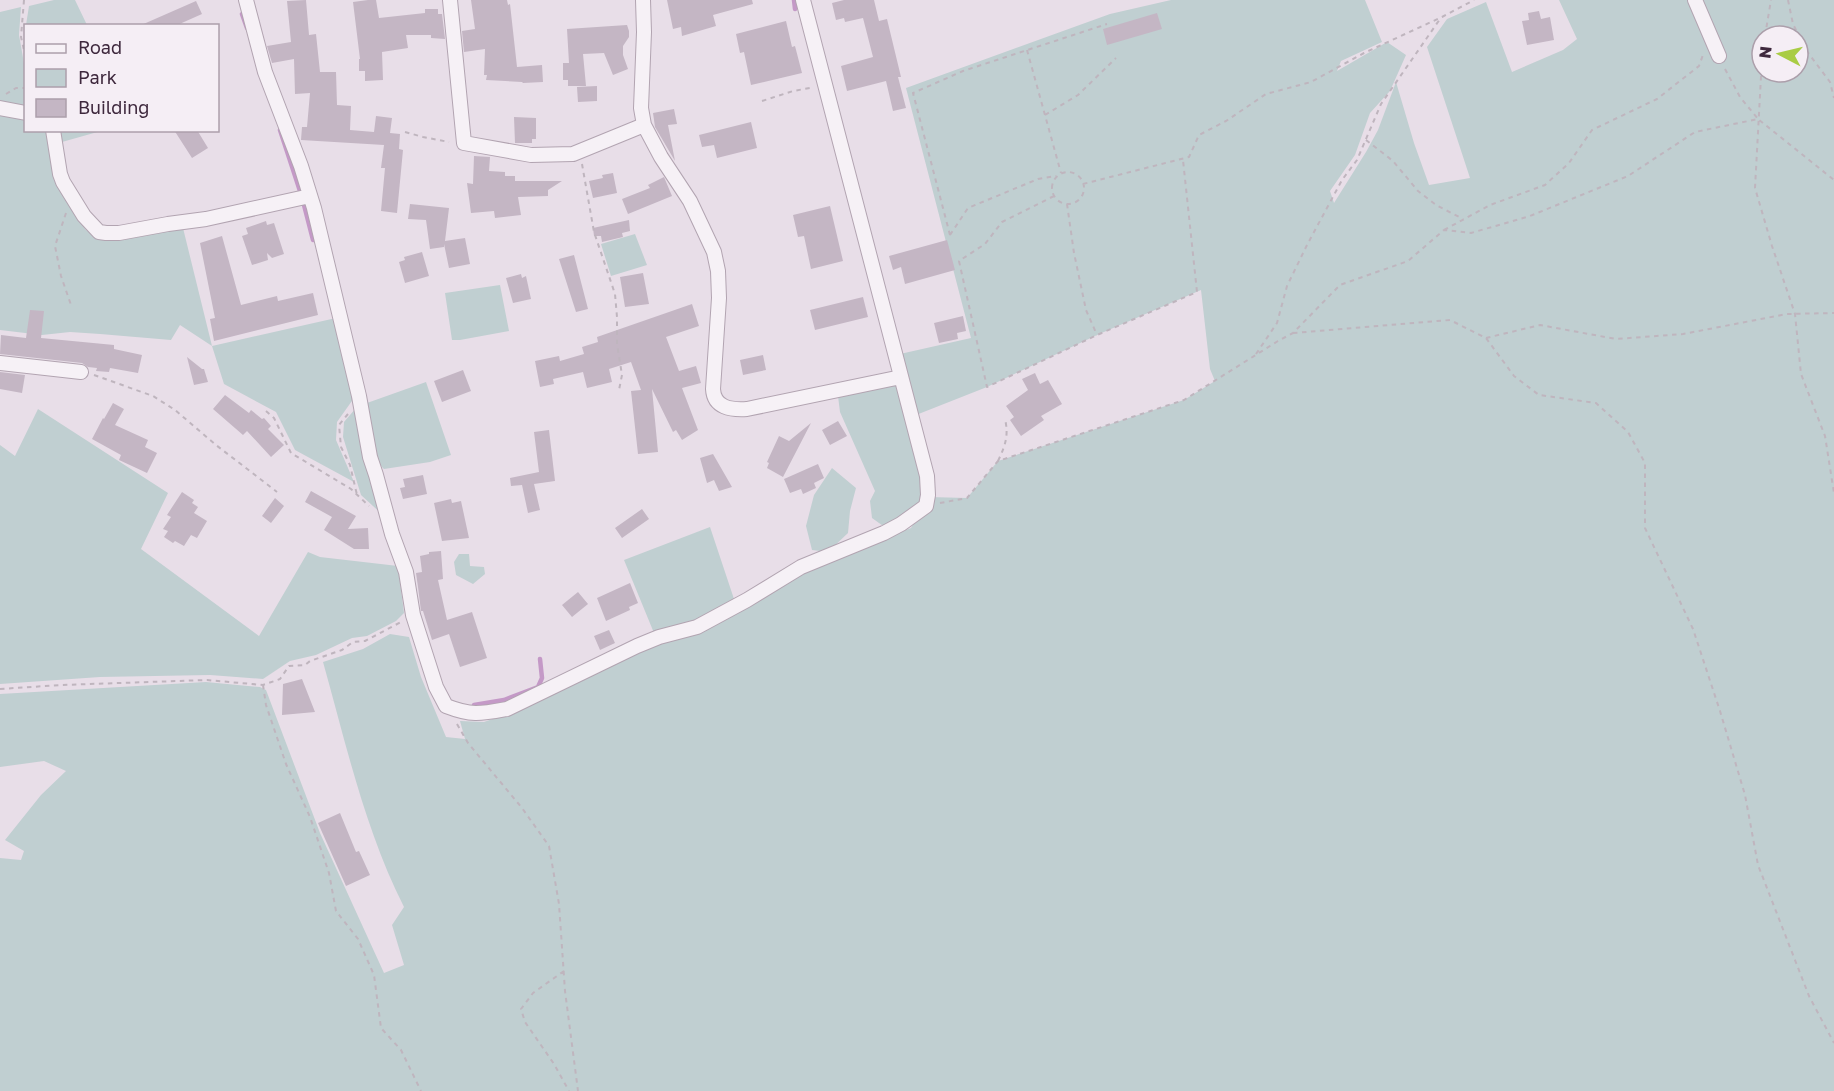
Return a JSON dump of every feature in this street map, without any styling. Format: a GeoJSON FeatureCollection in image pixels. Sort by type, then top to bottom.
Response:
{"type":"FeatureCollection","features":[{"type":"Feature","properties":{"kind":"street"},"geometry":{"type":"LineString","coordinates":[[246,0],[265,72],[302,166],[332,279],[359,399],[369,457],[406,572],[413,615],[436,687],[446,706],[465,713],[484,713],[507,709],[638,646],[659,637],[686,631],[718,617],[801,567],[884,533],[926,506],[927,476],[802,0]]}},
{"type":"Feature","properties":{"kind":"street"},"geometry":{"type":"LineString","coordinates":[[450,0],[464,143],[531,155],[573,154],[644,126]]}},
{"type":"Feature","properties":{"kind":"street"},"geometry":{"type":"LineString","coordinates":[[643,0],[641,108],[644,126],[690,201],[714,252],[718,271],[719,298],[713,389],[715,399],[719,404],[730,409],[747,409],[901,377]]}},
{"type":"Feature","properties":{"kind":"street"},"geometry":{"type":"LineString","coordinates":[[1695,0],[1719,56]]}},
{"type":"Feature","properties":{"kind":"street"},"geometry":{"type":"LineString","coordinates":[[0,108],[24,113]]}},
{"type":"Feature","properties":{"kind":"street"},"geometry":{"type":"LineString","coordinates":[[52,132],[60,174],[92,226],[106,234],[206,219],[310,196]]}},
{"type":"Feature","properties":{"kind":"street"},"geometry":{"type":"LineString","coordinates":[[0,363],[81,372]]}},
{"type":"Feature","properties":{"kind":"path"},"geometry":{"type":"LineString","coordinates":[[24,0],[21,37],[24,50]]}},
{"type":"Feature","properties":{"kind":"path"},"geometry":{"type":"LineString","coordinates":[[1083,183],[1189,158],[1199,135],[1226,121],[1266,94],[1311,82],[1364,53],[1474,0]]}},
{"type":"Feature","properties":{"kind":"path"},"geometry":{"type":"LineString","coordinates":[[1767,24],[1771,0]]}},
{"type":"Feature","properties":{"kind":"path"},"geometry":{"type":"LineString","coordinates":[[1788,0],[1793,24],[1806,50],[1830,82],[1834,98]]}},
{"type":"Feature","properties":{"kind":"path"},"geometry":{"type":"LineString","coordinates":[[1255,356],[1278,323],[1287,286],[1342,180],[1357,160],[1380,104],[1442,17]]}},
{"type":"Feature","properties":{"kind":"path"},"geometry":{"type":"LineString","coordinates":[[1056,176],[1052,186],[1057,200],[1067,204],[1073,203],[1082,195],[1081,178],[1072,172],[1038,179],[968,208],[950,235],[913,93],[963,71],[1107,24]]}},
{"type":"Feature","properties":{"kind":"path"},"geometry":{"type":"LineString","coordinates":[[1293,333],[1340,285],[1408,261],[1444,230],[1463,219],[1490,205],[1545,185],[1569,163],[1592,130],[1657,99],[1699,66],[1710,35]]}},
{"type":"Feature","properties":{"kind":"path"},"geometry":{"type":"LineString","coordinates":[[1027,50],[1061,173]]}},
{"type":"Feature","properties":{"kind":"path"},"geometry":{"type":"LineString","coordinates":[[1719,56],[1740,97],[1758,119],[1834,180]]}},
{"type":"Feature","properties":{"kind":"path"},"geometry":{"type":"LineString","coordinates":[[1045,115],[1078,95],[1116,58]]}},
{"type":"Feature","properties":{"kind":"path"},"geometry":{"type":"LineString","coordinates":[[1760,84],[1755,188],[1795,314],[1801,374],[1825,436],[1834,493]]}},
{"type":"Feature","properties":{"kind":"path"},"geometry":{"type":"LineString","coordinates":[[762,101],[793,91],[825,85]]}},
{"type":"Feature","properties":{"kind":"path"},"geometry":{"type":"LineString","coordinates":[[0,98],[16,88],[24,88]]}},
{"type":"Feature","properties":{"kind":"path"},"geometry":{"type":"LineString","coordinates":[[1444,230],[1471,233],[1530,216],[1628,176],[1695,132],[1758,119]]}},
{"type":"Feature","properties":{"kind":"path"},"geometry":{"type":"LineString","coordinates":[[405,132],[443,142],[464,143]]}},
{"type":"Feature","properties":{"kind":"path"},"geometry":{"type":"LineString","coordinates":[[1366,140],[1393,161],[1418,191],[1436,205],[1463,219]]}},
{"type":"Feature","properties":{"kind":"path"},"geometry":{"type":"LineString","coordinates":[[580,152],[594,232],[615,294],[622,375],[619,390]]}},
{"type":"Feature","properties":{"kind":"path"},"geometry":{"type":"LineString","coordinates":[[1054,196],[1002,222],[985,244],[959,261],[987,387],[1097,335],[1197,292],[1183,160]]}},
{"type":"Feature","properties":{"kind":"path"},"geometry":{"type":"LineString","coordinates":[[71,305],[61,276],[55,246],[65,215],[75,200]]}},
{"type":"Feature","properties":{"kind":"path"},"geometry":{"type":"LineString","coordinates":[[1067,204],[1086,310],[1097,335]]}},
{"type":"Feature","properties":{"kind":"path"},"geometry":{"type":"LineString","coordinates":[[1486,338],[1540,325],[1616,339],[1683,334],[1787,314],[1834,313]]}},
{"type":"Feature","properties":{"kind":"path"},"geometry":{"type":"LineString","coordinates":[[999,461],[1184,400],[1278,340],[1293,333],[1450,320],[1486,338],[1514,376],[1539,395],[1596,404],[1628,432],[1645,463],[1645,528],[1693,629],[1745,795],[1758,865],[1809,996],[1834,1043]]}},
{"type":"Feature","properties":{"kind":"path"},"geometry":{"type":"LineString","coordinates":[[81,372],[153,396],[175,410],[277,492]]}},
{"type":"Feature","properties":{"kind":"path"},"geometry":{"type":"LineString","coordinates":[[357,495],[350,465],[341,447],[339,424],[359,399]]}},
{"type":"Feature","properties":{"kind":"path"},"geometry":{"type":"LineString","coordinates":[[266,411],[274,418],[291,453],[325,472],[357,495],[389,524]]}},
{"type":"Feature","properties":{"kind":"path"},"geometry":{"type":"LineString","coordinates":[[926,506],[967,498],[999,461],[1008,433],[1005,419]]}},
{"type":"Feature","properties":{"kind":"path"},"geometry":{"type":"LineString","coordinates":[[0,689],[207,680],[263,685],[280,679],[289,666],[305,665],[310,661],[342,650],[353,642],[365,641],[413,615]]}},
{"type":"Feature","properties":{"kind":"path"},"geometry":{"type":"LineString","coordinates":[[263,685],[266,705],[286,764],[310,817],[329,873],[336,911],[358,939],[374,975],[381,1028],[401,1050],[421,1091]]}},
{"type":"Feature","properties":{"kind":"path"},"geometry":{"type":"LineString","coordinates":[[446,706],[468,743],[522,808],[549,846],[559,904],[578,1091]]}},
{"type":"Feature","properties":{"kind":"path"},"geometry":{"type":"LineString","coordinates":[[564,970],[533,993],[521,1009],[525,1022],[554,1064],[569,1091]]}},
{"type":"Feature","properties":{"kind":"green space"},"geometry":{"type":"Polygon","coordinates":[[[54,0],[75,0],[87,24],[26,24],[29,6],[54,0]]]}},
{"type":"Feature","properties":{"kind":"green space"},"geometry":{"type":"Polygon","coordinates":[[[1171,0],[1365,0],[1382,42],[1341,61],[1337,71],[1387,42],[1406,55],[1390,91],[1370,113],[1355,155],[1330,191],[1334,203],[1378,130],[1396,82],[1429,185],[1470,178],[1427,47],[1447,19],[1486,2],[1512,72],[1563,50],[1577,39],[1559,0],[1834,0],[1834,1091],[0,1091],[0,858],[21,860],[24,851],[5,840],[41,795],[66,771],[44,761],[0,767],[0,694],[206,682],[260,687],[266,690],[320,833],[384,973],[404,965],[392,925],[404,907],[390,878],[367,817],[323,662],[363,649],[390,634],[409,637],[421,677],[446,737],[465,739],[460,721],[484,722],[515,711],[795,573],[911,528],[929,497],[967,498],[998,461],[1184,400],[1215,381],[1210,369],[1201,290],[1097,335],[987,387],[916,415],[900,354],[971,338],[906,88],[1110,14],[1171,0]]]}},
{"type":"Feature","properties":{"kind":"green space"},"geometry":{"type":"Polygon","coordinates":[[[21,7],[19,35],[24,63],[24,107],[0,103],[0,12],[21,7]]]}},
{"type":"Feature","properties":{"kind":"green space"},"geometry":{"type":"Polygon","coordinates":[[[0,115],[24,118],[24,132],[46,132],[52,165],[76,216],[86,230],[100,237],[116,240],[183,228],[212,346],[180,325],[171,340],[70,332],[42,335],[0,330],[0,115]]]}},
{"type":"Feature","properties":{"kind":"green space"},"geometry":{"type":"Polygon","coordinates":[[[60,132],[97,132],[62,142],[60,132]]]}},
{"type":"Feature","properties":{"kind":"green space"},"geometry":{"type":"Polygon","coordinates":[[[635,234],[647,265],[611,276],[601,244],[635,234]]]}},
{"type":"Feature","properties":{"kind":"green space"},"geometry":{"type":"Polygon","coordinates":[[[500,285],[509,331],[452,340],[445,293],[500,285]]]}},
{"type":"Feature","properties":{"kind":"green space"},"geometry":{"type":"Polygon","coordinates":[[[336,318],[354,398],[337,422],[336,440],[354,482],[295,450],[276,412],[224,384],[212,346],[336,318]]]}},
{"type":"Feature","properties":{"kind":"green space"},"geometry":{"type":"Polygon","coordinates":[[[426,382],[451,455],[430,462],[384,469],[377,457],[367,403],[426,382]]]}},
{"type":"Feature","properties":{"kind":"green space"},"geometry":{"type":"Polygon","coordinates":[[[898,383],[925,495],[920,507],[886,528],[872,518],[870,501],[875,491],[840,412],[838,396],[898,383]]]}},
{"type":"Feature","properties":{"kind":"green space"},"geometry":{"type":"Polygon","coordinates":[[[356,408],[385,517],[361,495],[343,437],[344,422],[356,408]]]}},
{"type":"Feature","properties":{"kind":"green space"},"geometry":{"type":"Polygon","coordinates":[[[38,409],[168,493],[141,549],[259,636],[308,552],[320,557],[398,566],[404,613],[396,621],[367,636],[352,638],[316,655],[290,661],[263,679],[210,675],[100,677],[0,684],[0,445],[15,456],[38,409]]]}},
{"type":"Feature","properties":{"kind":"green space"},"geometry":{"type":"Polygon","coordinates":[[[832,468],[856,488],[850,511],[848,533],[828,552],[812,550],[806,526],[814,495],[832,468]]]}},
{"type":"Feature","properties":{"kind":"green space"},"geometry":{"type":"Polygon","coordinates":[[[710,527],[735,602],[687,625],[654,633],[624,560],[710,527]]]}},
{"type":"Feature","properties":{"kind":"green space"},"geometry":{"type":"Polygon","coordinates":[[[459,554],[469,554],[470,566],[484,567],[485,574],[473,584],[456,575],[454,562],[459,554]]]}},
{"type":"Feature","properties":{"kind":"building"},"geometry":{"type":"Polygon","coordinates":[[[306,0],[309,35],[316,34],[320,72],[336,72],[337,105],[351,106],[350,130],[374,132],[376,116],[392,118],[390,133],[400,134],[399,149],[403,150],[397,213],[381,211],[385,168],[381,168],[384,145],[301,140],[302,127],[307,127],[310,93],[295,94],[294,59],[272,63],[267,46],[291,42],[287,1],[306,0]]]}},
{"type":"Feature","properties":{"kind":"building"},"geometry":{"type":"Polygon","coordinates":[[[376,0],[379,18],[425,13],[425,9],[438,9],[438,14],[442,14],[445,39],[431,38],[431,35],[406,35],[408,48],[382,52],[383,80],[365,81],[365,71],[359,71],[360,59],[353,2],[376,0]]]}},
{"type":"Feature","properties":{"kind":"building"},"geometry":{"type":"Polygon","coordinates":[[[471,0],[507,0],[508,5],[510,4],[517,67],[542,65],[543,82],[486,80],[487,75],[484,75],[485,49],[464,52],[462,31],[475,29],[471,0]]]}},
{"type":"Feature","properties":{"kind":"building"},"geometry":{"type":"Polygon","coordinates":[[[667,0],[752,0],[753,4],[713,15],[716,26],[682,36],[681,27],[673,29],[667,0]]]}},
{"type":"Feature","properties":{"kind":"building"},"geometry":{"type":"Polygon","coordinates":[[[844,0],[874,0],[879,21],[887,19],[906,108],[893,111],[886,81],[847,91],[841,66],[873,57],[863,18],[845,22],[844,18],[836,20],[832,3],[844,0]]]}},
{"type":"Feature","properties":{"kind":"building"},"geometry":{"type":"Polygon","coordinates":[[[196,1],[202,14],[180,24],[144,24],[196,1]]]}},
{"type":"Feature","properties":{"kind":"building"},"geometry":{"type":"Polygon","coordinates":[[[1539,11],[1541,19],[1550,17],[1554,40],[1527,45],[1522,21],[1529,20],[1528,13],[1539,11]]]}},
{"type":"Feature","properties":{"kind":"building"},"geometry":{"type":"Polygon","coordinates":[[[1157,13],[1162,29],[1107,45],[1103,29],[1157,13]]]}},
{"type":"Feature","properties":{"kind":"building"},"geometry":{"type":"Polygon","coordinates":[[[786,21],[792,47],[795,46],[802,73],[751,85],[744,52],[740,53],[736,34],[786,21]]]}},
{"type":"Feature","properties":{"kind":"building"},"geometry":{"type":"Polygon","coordinates":[[[627,25],[629,37],[623,46],[623,55],[628,69],[613,75],[604,53],[583,54],[586,86],[568,86],[568,80],[563,80],[563,63],[569,63],[567,29],[627,25]]]}},
{"type":"Feature","properties":{"kind":"building"},"geometry":{"type":"Polygon","coordinates":[[[597,86],[597,101],[578,102],[577,87],[597,86]]]}},
{"type":"Feature","properties":{"kind":"building"},"geometry":{"type":"Polygon","coordinates":[[[674,109],[677,124],[668,125],[675,161],[655,127],[653,113],[674,109]]]}},
{"type":"Feature","properties":{"kind":"building"},"geometry":{"type":"Polygon","coordinates":[[[514,117],[536,118],[536,139],[532,139],[532,143],[515,143],[514,117]]]}},
{"type":"Feature","properties":{"kind":"building"},"geometry":{"type":"Polygon","coordinates":[[[751,122],[757,148],[717,158],[714,145],[702,147],[699,135],[751,122]]]}},
{"type":"Feature","properties":{"kind":"building"},"geometry":{"type":"Polygon","coordinates":[[[175,132],[198,132],[208,148],[192,158],[175,132]]]}},
{"type":"Feature","properties":{"kind":"building"},"geometry":{"type":"Polygon","coordinates":[[[474,156],[490,157],[489,171],[505,172],[505,176],[515,176],[515,181],[562,181],[548,190],[548,196],[518,197],[521,215],[495,218],[494,211],[471,213],[467,183],[473,184],[474,156]]]}},
{"type":"Feature","properties":{"kind":"building"},"geometry":{"type":"Polygon","coordinates":[[[613,173],[617,193],[593,198],[589,181],[613,173]]]}},
{"type":"Feature","properties":{"kind":"building"},"geometry":{"type":"Polygon","coordinates":[[[664,177],[672,196],[628,214],[622,199],[650,188],[648,185],[664,177]]]}},
{"type":"Feature","properties":{"kind":"building"},"geometry":{"type":"Polygon","coordinates":[[[410,204],[449,208],[445,241],[465,238],[470,264],[449,268],[444,244],[444,247],[430,249],[426,220],[408,219],[410,204]]]}},
{"type":"Feature","properties":{"kind":"building"},"geometry":{"type":"Polygon","coordinates":[[[830,206],[843,261],[811,269],[804,236],[798,237],[793,215],[830,206]]]}},
{"type":"Feature","properties":{"kind":"building"},"geometry":{"type":"Polygon","coordinates":[[[629,220],[630,231],[622,233],[623,237],[602,242],[601,236],[594,236],[593,228],[629,220]]]}},
{"type":"Feature","properties":{"kind":"building"},"geometry":{"type":"Polygon","coordinates":[[[266,221],[267,225],[274,223],[284,254],[272,258],[267,253],[268,260],[252,265],[242,236],[248,234],[246,228],[266,221]]]}},
{"type":"Feature","properties":{"kind":"building"},"geometry":{"type":"Polygon","coordinates":[[[222,236],[241,305],[277,296],[278,301],[313,293],[318,315],[214,341],[210,319],[215,318],[200,243],[222,236]]]}},
{"type":"Feature","properties":{"kind":"building"},"geometry":{"type":"Polygon","coordinates":[[[947,240],[955,270],[905,284],[901,267],[893,270],[889,256],[947,240]]]}},
{"type":"Feature","properties":{"kind":"building"},"geometry":{"type":"Polygon","coordinates":[[[422,252],[429,276],[405,283],[399,262],[405,260],[404,257],[422,252]]]}},
{"type":"Feature","properties":{"kind":"building"},"geometry":{"type":"Polygon","coordinates":[[[574,255],[588,309],[576,312],[559,259],[574,255]]]}},
{"type":"Feature","properties":{"kind":"building"},"geometry":{"type":"Polygon","coordinates":[[[643,273],[649,304],[625,307],[620,277],[643,273]]]}},
{"type":"Feature","properties":{"kind":"building"},"geometry":{"type":"Polygon","coordinates":[[[521,274],[522,278],[526,276],[531,299],[513,303],[506,278],[521,274]]]}},
{"type":"Feature","properties":{"kind":"building"},"geometry":{"type":"Polygon","coordinates":[[[863,297],[868,317],[815,330],[810,310],[863,297]]]}},
{"type":"Feature","properties":{"kind":"building"},"geometry":{"type":"Polygon","coordinates":[[[692,304],[699,326],[666,337],[679,371],[696,366],[701,383],[682,388],[698,430],[682,440],[676,430],[673,432],[652,389],[658,452],[638,454],[631,391],[641,390],[631,362],[609,369],[612,382],[587,388],[583,372],[553,379],[554,384],[540,387],[535,361],[559,356],[560,361],[584,354],[582,347],[598,342],[597,337],[692,304]]]}},
{"type":"Feature","properties":{"kind":"building"},"geometry":{"type":"Polygon","coordinates":[[[30,310],[44,311],[41,338],[114,345],[114,349],[142,355],[138,373],[110,368],[109,372],[96,371],[97,368],[88,367],[82,363],[0,354],[1,335],[26,338],[30,310]]]}},
{"type":"Feature","properties":{"kind":"building"},"geometry":{"type":"Polygon","coordinates":[[[963,316],[966,331],[957,333],[958,339],[939,343],[934,323],[963,316]]]}},
{"type":"Feature","properties":{"kind":"building"},"geometry":{"type":"Polygon","coordinates":[[[763,355],[766,370],[743,375],[740,360],[763,355]]]}},
{"type":"Feature","properties":{"kind":"building"},"geometry":{"type":"Polygon","coordinates":[[[187,357],[204,369],[208,382],[194,385],[187,357]]]}},
{"type":"Feature","properties":{"kind":"building"},"geometry":{"type":"Polygon","coordinates":[[[463,370],[471,391],[442,402],[434,381],[463,370]]]}},
{"type":"Feature","properties":{"kind":"building"},"geometry":{"type":"Polygon","coordinates":[[[0,372],[25,375],[22,393],[0,389],[0,372]]]}},
{"type":"Feature","properties":{"kind":"building"},"geometry":{"type":"Polygon","coordinates":[[[1035,373],[1040,384],[1048,380],[1062,404],[1041,416],[1044,420],[1021,436],[1010,420],[1014,417],[1006,406],[1028,390],[1022,379],[1035,373]]]}},
{"type":"Feature","properties":{"kind":"building"},"geometry":{"type":"Polygon","coordinates":[[[225,395],[249,413],[251,410],[262,419],[264,418],[271,426],[268,429],[284,445],[271,457],[247,431],[243,435],[213,409],[225,395]]]}},
{"type":"Feature","properties":{"kind":"building"},"geometry":{"type":"Polygon","coordinates":[[[113,403],[124,409],[115,425],[148,440],[145,447],[157,453],[147,473],[119,460],[121,455],[92,439],[113,403]]]}},
{"type":"Feature","properties":{"kind":"building"},"geometry":{"type":"Polygon","coordinates":[[[838,421],[847,436],[830,445],[822,430],[838,421]]]}},
{"type":"Feature","properties":{"kind":"building"},"geometry":{"type":"Polygon","coordinates":[[[811,423],[783,477],[767,468],[769,463],[767,462],[779,436],[789,441],[811,423]]]}},
{"type":"Feature","properties":{"kind":"building"},"geometry":{"type":"Polygon","coordinates":[[[549,430],[555,481],[534,484],[540,510],[528,513],[522,485],[511,486],[510,478],[539,472],[534,432],[549,430]]]}},
{"type":"Feature","properties":{"kind":"building"},"geometry":{"type":"Polygon","coordinates":[[[713,454],[732,487],[719,491],[714,480],[707,483],[700,458],[713,454]]]}},
{"type":"Feature","properties":{"kind":"building"},"geometry":{"type":"Polygon","coordinates":[[[818,464],[824,478],[814,483],[816,488],[803,494],[801,489],[790,493],[784,479],[818,464]]]}},
{"type":"Feature","properties":{"kind":"building"},"geometry":{"type":"Polygon","coordinates":[[[423,475],[427,494],[403,499],[400,488],[405,487],[403,479],[423,475]]]}},
{"type":"Feature","properties":{"kind":"building"},"geometry":{"type":"Polygon","coordinates":[[[311,491],[356,516],[348,529],[368,528],[369,549],[354,549],[324,530],[332,517],[305,502],[311,491]]]}},
{"type":"Feature","properties":{"kind":"building"},"geometry":{"type":"Polygon","coordinates":[[[182,492],[194,500],[192,503],[198,507],[194,513],[207,521],[197,538],[191,535],[184,546],[164,537],[168,531],[163,529],[171,517],[167,515],[182,492]]]}},
{"type":"Feature","properties":{"kind":"building"},"geometry":{"type":"Polygon","coordinates":[[[275,498],[284,506],[271,523],[262,516],[275,498]]]}},
{"type":"Feature","properties":{"kind":"building"},"geometry":{"type":"Polygon","coordinates":[[[451,499],[452,503],[461,501],[469,538],[442,541],[434,503],[451,499]]]}},
{"type":"Feature","properties":{"kind":"building"},"geometry":{"type":"Polygon","coordinates":[[[642,509],[649,519],[622,538],[615,528],[642,509]]]}},
{"type":"Feature","properties":{"kind":"building"},"geometry":{"type":"Polygon","coordinates":[[[441,551],[443,579],[438,580],[447,620],[472,612],[487,658],[460,667],[449,634],[432,640],[423,611],[421,611],[416,573],[422,572],[420,556],[429,554],[429,552],[441,551]]]}},
{"type":"Feature","properties":{"kind":"building"},"geometry":{"type":"Polygon","coordinates":[[[630,583],[638,603],[629,607],[630,610],[606,621],[597,598],[630,583]]]}},
{"type":"Feature","properties":{"kind":"building"},"geometry":{"type":"Polygon","coordinates":[[[578,592],[588,604],[572,617],[562,605],[578,592]]]}},
{"type":"Feature","properties":{"kind":"building"},"geometry":{"type":"Polygon","coordinates":[[[609,630],[615,643],[600,650],[594,636],[609,630]]]}},
{"type":"Feature","properties":{"kind":"building"},"geometry":{"type":"Polygon","coordinates":[[[302,679],[315,712],[282,715],[283,684],[302,679]]]}},
{"type":"Feature","properties":{"kind":"building"},"geometry":{"type":"Polygon","coordinates":[[[340,813],[356,852],[359,851],[370,875],[346,886],[318,823],[340,813]]]}},
{"type":"Feature","properties":{"kind":"waterway"},"geometry":{"type":"LineString","coordinates":[[794,0],[795,9]]}},
{"type":"Feature","properties":{"kind":"waterway"},"geometry":{"type":"LineString","coordinates":[[242,14],[247,28]]}},
{"type":"Feature","properties":{"kind":"waterway"},"geometry":{"type":"LineString","coordinates":[[280,130],[300,191]]}},
{"type":"Feature","properties":{"kind":"waterway"},"geometry":{"type":"LineString","coordinates":[[304,205],[313,240]]}},
{"type":"Feature","properties":{"kind":"waterway"},"geometry":{"type":"LineString","coordinates":[[474,705],[504,700],[538,687],[542,678],[540,659]]}}]}
